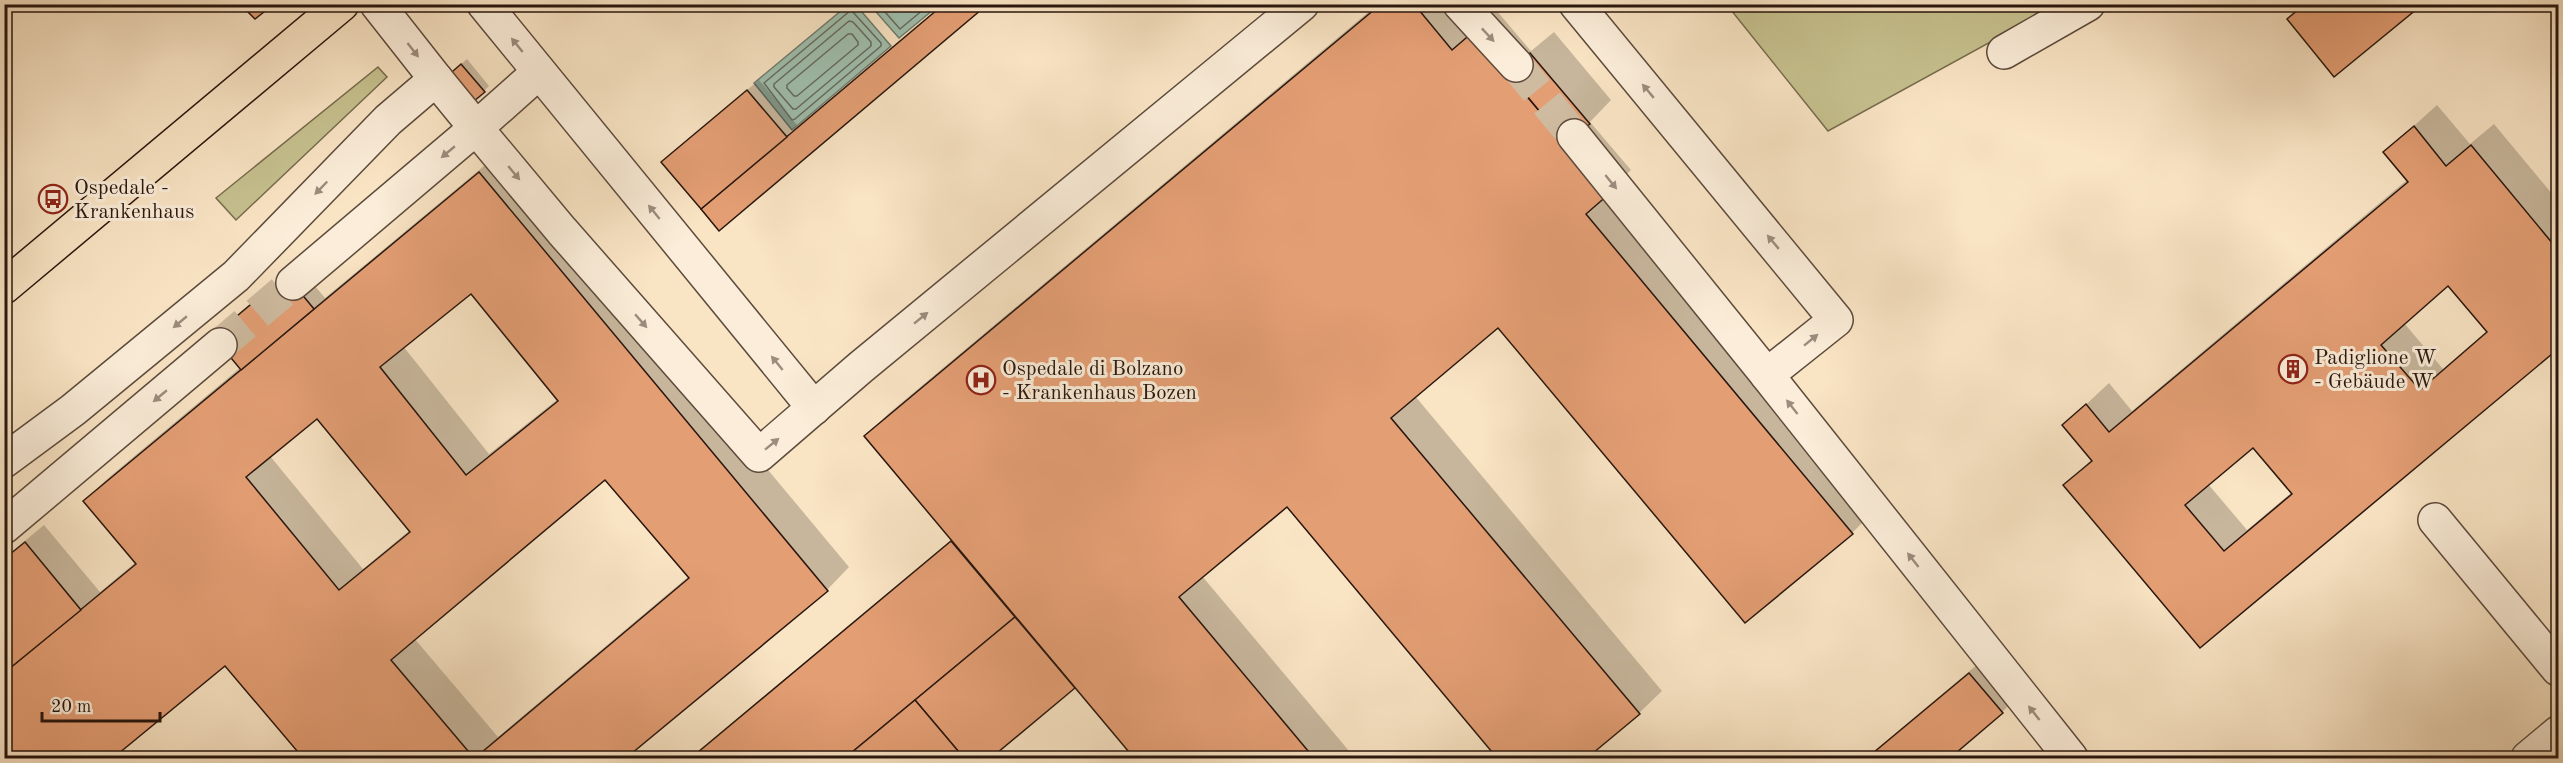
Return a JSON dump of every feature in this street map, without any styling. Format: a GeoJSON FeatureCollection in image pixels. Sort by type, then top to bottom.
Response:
{"type":"FeatureCollection","features":[{"type":"Feature","properties":{"kind":"main road"},"geometry":{"type":"LineString","coordinates":[[4,287],[342,4]]}},
{"type":"Feature","properties":{"kind":"lane"},"geometry":{"type":"LineString","coordinates":[[377,4],[562,231],[759,454],[870,359],[1302,4]]}},
{"type":"Feature","properties":{"kind":"lane"},"geometry":{"type":"LineString","coordinates":[[484,4],[814,408]]}},
{"type":"Feature","properties":{"kind":"lane"},"geometry":{"type":"LineString","coordinates":[[1460,4],[1516,66]]}},
{"type":"Feature","properties":{"kind":"lane"},"geometry":{"type":"LineString","coordinates":[[1576,4],[1836,320],[1767,375]]}},
{"type":"Feature","properties":{"kind":"lane"},"geometry":{"type":"LineString","coordinates":[[2004,52],[2088,4]]}},
{"type":"Feature","properties":{"kind":"lane"},"geometry":{"type":"LineString","coordinates":[[293,283],[477,128],[539,72]]}},
{"type":"Feature","properties":{"kind":"lane"},"geometry":{"type":"LineString","coordinates":[[4,461],[74,410],[236,276],[388,120],[436,79]]}},
{"type":"Feature","properties":{"kind":"lane"},"geometry":{"type":"LineString","coordinates":[[1574,136],[1767,375],[2071,759]]}},
{"type":"Feature","properties":{"kind":"lane"},"geometry":{"type":"LineString","coordinates":[[4,527],[220,345]]}},
{"type":"Feature","properties":{"kind":"lane"},"geometry":{"type":"LineString","coordinates":[[2435,520],[2559,669]]}},
{"type":"Feature","properties":{"kind":"lane"},"geometry":{"type":"LineString","coordinates":[[2528,759],[2559,733]]}},
{"type":"Feature","properties":{"kind":"shaded area"},"geometry":{"type":"Polygon","coordinates":[[[1727,5],[2058,5],[1828,131],[1727,5]]]}},
{"type":"Feature","properties":{"kind":"shaded area"},"geometry":{"type":"Polygon","coordinates":[[[378,67],[387,77],[236,220],[216,198],[378,67]]]}},
{"type":"Feature","properties":{"kind":"water"},"geometry":{"type":"Polygon","coordinates":[[[848,5],[856,5],[891,46],[792,130],[754,83],[848,5]]]}},
{"type":"Feature","properties":{"kind":"water"},"geometry":{"type":"Polygon","coordinates":[[[870,5],[939,5],[899,38],[870,5]]]}},
{"type":"Feature","properties":{"kind":"building"},"geometry":{"type":"Polygon","coordinates":[[[254,4],[274,4],[255,19],[247,11],[254,4]]]}},
{"type":"Feature","properties":{"kind":"building"},"geometry":{"type":"Polygon","coordinates":[[[944,4],[988,4],[719,231],[701,209],[944,4]]]}},
{"type":"Feature","properties":{"kind":"building"},"geometry":{"type":"Polygon","coordinates":[[[1381,4],[1414,4],[1452,50],[1473,32],[1609,194],[1586,214],[1853,534],[1745,623],[1498,328],[1391,418],[1640,714],[1587,758],[1497,758],[1287,507],[1179,597],[1314,758],[1134,758],[864,436],[1381,4]]]}},
{"type":"Feature","properties":{"kind":"building"},"geometry":{"type":"Polygon","coordinates":[[[2305,4],[2423,4],[2334,77],[2287,19],[2305,4]]]}},
{"type":"Feature","properties":{"kind":"building"},"geometry":{"type":"Polygon","coordinates":[[[1530,53],[1590,124],[1566,143],[1507,72],[1530,53]]]}},
{"type":"Feature","properties":{"kind":"building"},"geometry":{"type":"Polygon","coordinates":[[[461,64],[485,92],[468,106],[445,78],[461,64]]]}},
{"type":"Feature","properties":{"kind":"building"},"geometry":{"type":"Polygon","coordinates":[[[747,90],[787,137],[701,209],[661,162],[747,90]]]}},
{"type":"Feature","properties":{"kind":"building","name":"Padiglione W - Gebäude W"},"geometry":{"type":"Polygon","coordinates":[[[2414,126],[2446,166],[2471,145],[2558,250],[2558,349],[2200,648],[2063,485],[2092,461],[2062,425],[2086,404],[2109,432],[2408,182],[2383,152],[2414,126]],[[2448,286],[2381,345],[2420,390],[2487,332],[2448,286]],[[2253,448],[2185,505],[2224,551],[2292,494],[2253,448]]]}},
{"type":"Feature","properties":{"kind":"building"},"geometry":{"type":"Polygon","coordinates":[[[479,172],[828,591],[626,758],[475,758],[689,578],[605,480],[391,660],[474,758],[303,758],[225,666],[113,758],[4,758],[4,673],[136,564],[83,501],[479,172]],[[471,294],[380,367],[466,475],[558,401],[471,294]],[[317,419],[246,477],[339,590],[410,532],[317,419]]]}},
{"type":"Feature","properties":{"kind":"building"},"geometry":{"type":"Polygon","coordinates":[[[286,275],[314,309],[241,370],[213,336],[286,275]]]}},
{"type":"Feature","properties":{"kind":"building"},"geometry":{"type":"Polygon","coordinates":[[[951,541],[1015,617],[845,758],[691,758],[951,541]]]}},
{"type":"Feature","properties":{"kind":"building"},"geometry":{"type":"Polygon","coordinates":[[[25,542],[81,610],[4,673],[4,559],[25,542]]]}},
{"type":"Feature","properties":{"kind":"building"},"geometry":{"type":"Polygon","coordinates":[[[1015,617],[1075,688],[991,758],[964,758],[915,700],[1015,617]]]}},
{"type":"Feature","properties":{"kind":"building"},"geometry":{"type":"Polygon","coordinates":[[[1969,673],[2003,713],[1950,758],[1867,758],[1969,673]]]}},
{"type":"Feature","properties":{"kind":"building"},"geometry":{"type":"Polygon","coordinates":[[[915,700],[964,758],[845,758],[915,700]]]}},
{"type":"Feature","properties":{"kind":"tunnel"},"geometry":{"type":"LineString","coordinates":[[1516,65],[1574,136]]}},
{"type":"Feature","properties":{"kind":"tunnel"},"geometry":{"type":"LineString","coordinates":[[220,345],[293,283]]}},
{"type":"Feature","properties":{"kind":"place","name":"Ospedale - Krankenhaus"},"geometry":{"type":"Point","coordinates":[53,199]}},
{"type":"Feature","properties":{"kind":"place","name":"Padiglione W - Gebäude W"},"geometry":{"type":"Point","coordinates":[2293,369]}},
{"type":"Feature","properties":{"kind":"place","name":"Ospedale di Bolzano - Krankenhaus Bozen"},"geometry":{"type":"Point","coordinates":[981,380]}}]}
